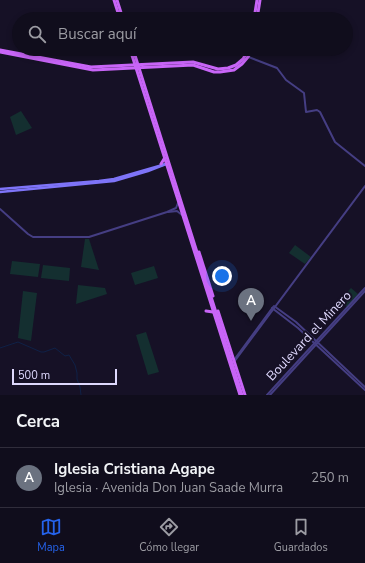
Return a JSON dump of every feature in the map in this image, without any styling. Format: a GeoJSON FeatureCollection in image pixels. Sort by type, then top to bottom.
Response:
{"type":"FeatureCollection","features":[{"type":"Feature","properties":{"kind":"main road"},"geometry":{"type":"LineString","coordinates":[[116,0],[119,12]]}},
{"type":"Feature","properties":{"kind":"main road"},"geometry":{"type":"LineString","coordinates":[[116,0],[119,12]]}},
{"type":"Feature","properties":{"kind":"main road"},"geometry":{"type":"LineString","coordinates":[[256,12],[258,0]]}},
{"type":"Feature","properties":{"kind":"main road"},"geometry":{"type":"LineString","coordinates":[[0,51],[12,53]]}},
{"type":"Feature","properties":{"kind":"main road"},"geometry":{"type":"LineString","coordinates":[[0,51],[12,53]]}},
{"type":"Feature","properties":{"kind":"main road"},"geometry":{"type":"LineString","coordinates":[[24,56],[93,70],[146,64],[190,62],[197,62],[214,68],[224,69],[236,65],[247,56]]}},
{"type":"Feature","properties":{"kind":"main road"},"geometry":{"type":"LineString","coordinates":[[34,56],[54,59],[91,68],[130,65],[150,67],[195,65],[214,72],[224,72],[238,68],[247,56]]}},
{"type":"Feature","properties":{"kind":"main road"},"geometry":{"type":"LineString","coordinates":[[134,56],[242,395]]}},
{"type":"Feature","properties":{"kind":"main road"},"geometry":{"type":"LineString","coordinates":[[135,59],[146,64]]}},
{"type":"Feature","properties":{"kind":"main road"},"geometry":{"type":"LineString","coordinates":[[130,65],[135,59]]}},
{"type":"Feature","properties":{"kind":"main road"},"geometry":{"type":"LineString","coordinates":[[175,66],[175,64],[187,64],[190,62]]}},
{"type":"Feature","properties":{"kind":"main road"},"geometry":{"type":"LineString","coordinates":[[137,66],[145,94]]}},
{"type":"Feature","properties":{"kind":"main road"},"geometry":{"type":"LineString","coordinates":[[141,77],[142,70],[150,67]]}},
{"type":"Feature","properties":{"kind":"main road"},"geometry":{"type":"LineString","coordinates":[[165,157],[213,312],[232,363]]}},
{"type":"Feature","properties":{"kind":"main road"},"geometry":{"type":"LineString","coordinates":[[161,164],[165,157]]}},
{"type":"Feature","properties":{"kind":"main road"},"geometry":{"type":"LineString","coordinates":[[0,191],[99,181],[122,176],[161,164],[166,164]]}},
{"type":"Feature","properties":{"kind":"main road"},"geometry":{"type":"LineString","coordinates":[[166,164],[171,172]]}},
{"type":"Feature","properties":{"kind":"main road"},"geometry":{"type":"LineString","coordinates":[[0,191],[114,181],[166,164]]}},
{"type":"Feature","properties":{"kind":"main road"},"geometry":{"type":"LineString","coordinates":[[196,250],[198,249],[232,363]]}},
{"type":"Feature","properties":{"kind":"main road"},"geometry":{"type":"LineString","coordinates":[[212,308],[213,302]]}},
{"type":"Feature","properties":{"kind":"main road"},"geometry":{"type":"LineString","coordinates":[[206,310],[213,312]]}},
{"type":"Feature","properties":{"kind":"street"},"geometry":{"type":"LineString","coordinates":[[247,56],[277,68],[287,81],[304,93],[306,112],[317,110],[323,116],[336,142],[365,166]]}},
{"type":"Feature","properties":{"kind":"street"},"geometry":{"type":"LineString","coordinates":[[232,363],[365,186]]}},
{"type":"Feature","properties":{"kind":"street"},"geometry":{"type":"LineString","coordinates":[[0,210],[33,237],[89,237],[175,209],[178,203]]}},
{"type":"Feature","properties":{"kind":"street"},"geometry":{"type":"LineString","coordinates":[[167,212],[177,211],[182,215]]}},
{"type":"Feature","properties":{"kind":"street","name":"Boulevard el Minero"},"geometry":{"type":"LineString","coordinates":[[268,395],[365,290]]}},
{"type":"Feature","properties":{"kind":"street"},"geometry":{"type":"LineString","coordinates":[[274,307],[316,343],[365,389]]}},
{"type":"Feature","properties":{"kind":"green space"},"geometry":{"type":"Polygon","coordinates":[[[21,111],[32,128],[16,135],[10,117],[21,111]]]}},
{"type":"Feature","properties":{"kind":"green space"},"geometry":{"type":"Polygon","coordinates":[[[85,239],[89,239],[99,270],[81,267],[85,239]]]}},
{"type":"Feature","properties":{"kind":"green space"},"geometry":{"type":"Polygon","coordinates":[[[295,245],[311,257],[305,264],[289,253],[295,245]]]}},
{"type":"Feature","properties":{"kind":"green space"},"geometry":{"type":"Polygon","coordinates":[[[12,261],[40,264],[38,277],[10,274],[12,261]]]}},
{"type":"Feature","properties":{"kind":"green space"},"geometry":{"type":"Polygon","coordinates":[[[43,265],[70,268],[69,281],[41,278],[43,265]]]}},
{"type":"Feature","properties":{"kind":"green space"},"geometry":{"type":"Polygon","coordinates":[[[154,266],[158,278],[135,285],[131,273],[154,266]]]}},
{"type":"Feature","properties":{"kind":"green space"},"geometry":{"type":"Polygon","coordinates":[[[78,285],[105,288],[107,294],[76,304],[78,285]]]}},
{"type":"Feature","properties":{"kind":"green space"},"geometry":{"type":"Polygon","coordinates":[[[351,288],[358,294],[347,307],[340,300],[351,288]]]}},
{"type":"Feature","properties":{"kind":"green space"},"geometry":{"type":"Polygon","coordinates":[[[23,291],[37,293],[31,341],[18,338],[23,291]]]}},
{"type":"Feature","properties":{"kind":"green space"},"geometry":{"type":"Polygon","coordinates":[[[146,332],[159,372],[148,375],[136,335],[146,332]]]}},
{"type":"Feature","properties":{"kind":"waterway"},"geometry":{"type":"LineString","coordinates":[[0,348],[18,342],[41,352],[55,348],[65,356],[69,355],[75,365],[81,395]]}},
{"type":"Feature","properties":{"kind":"place","name":"Iglesia Cristiana Agape"},"geometry":{"type":"Point","coordinates":[251,321]}}]}
